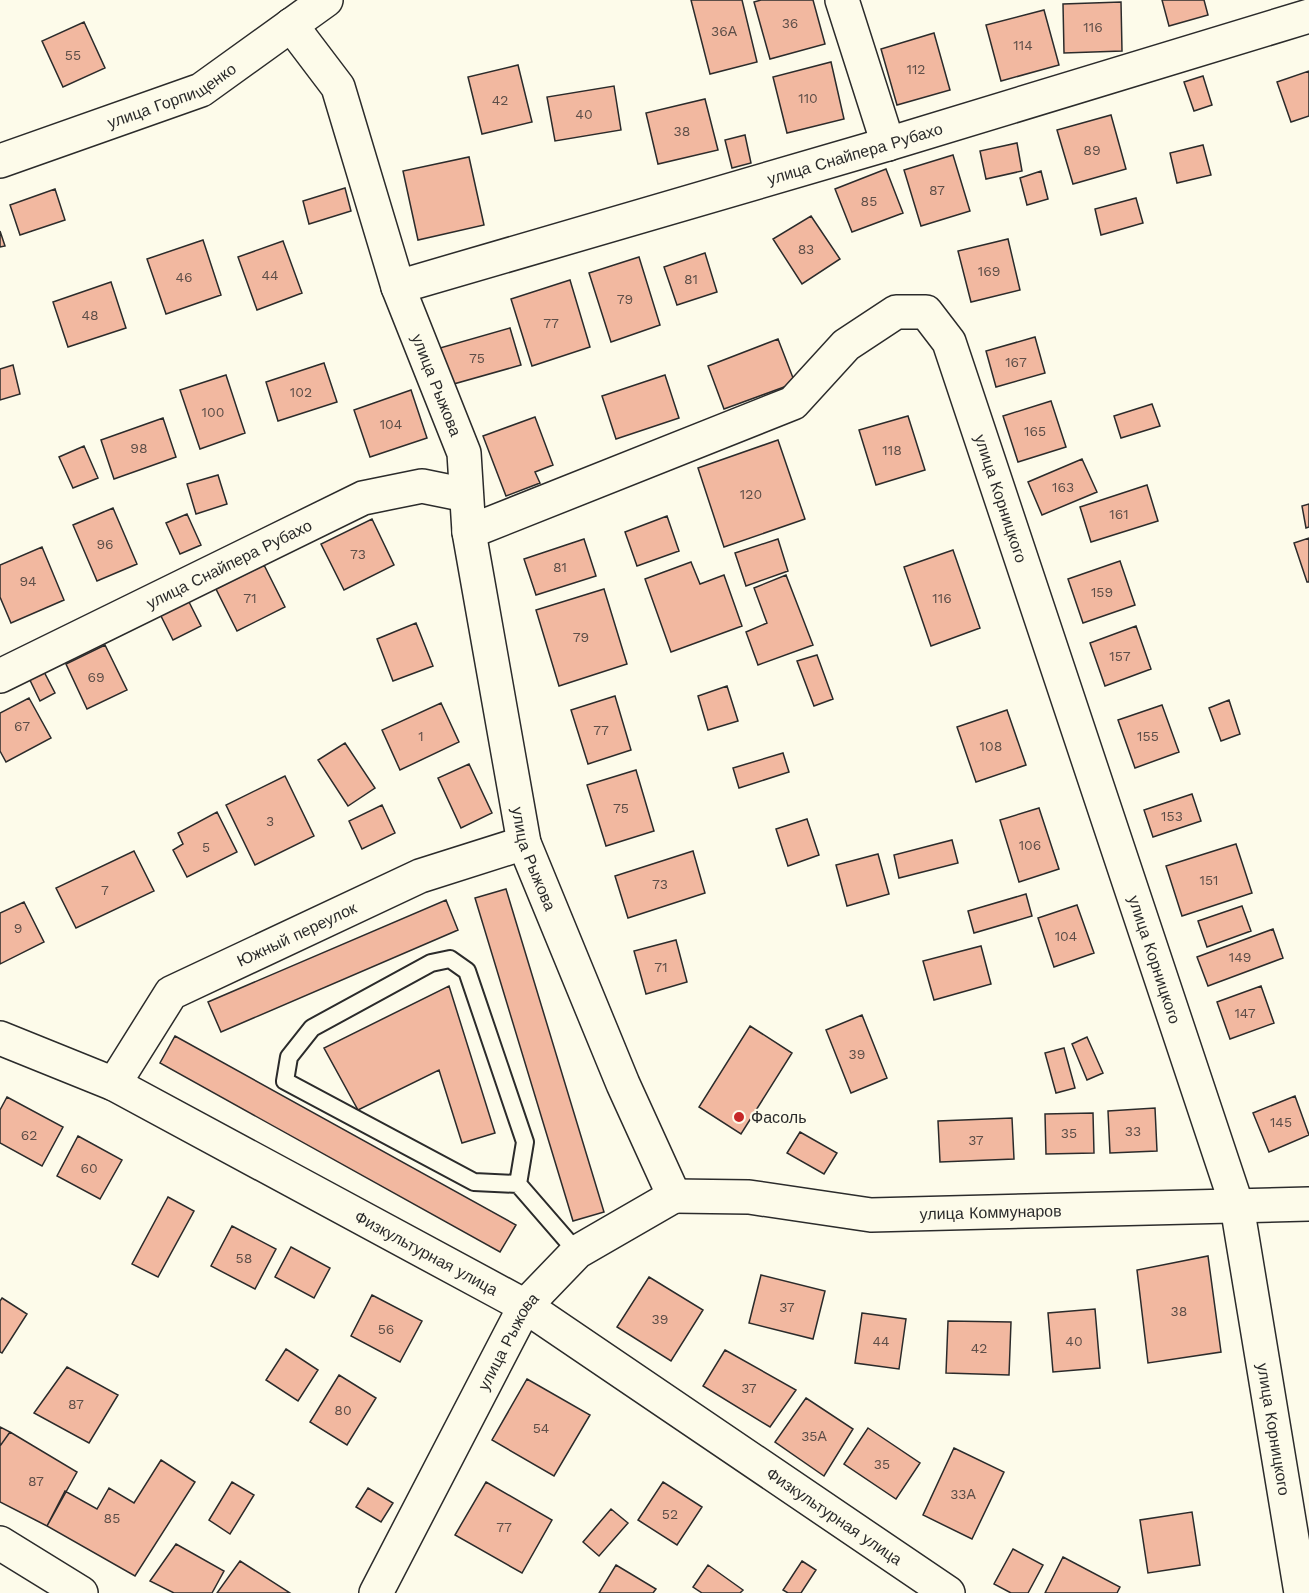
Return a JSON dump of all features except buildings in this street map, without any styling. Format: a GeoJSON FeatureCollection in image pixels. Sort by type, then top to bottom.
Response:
{"type":"FeatureCollection","features":[{"type":"Feature","properties":{"kind":"street","name":"улица Горпищенко"},"geometry":{"type":"LineString","coordinates":[[0,161],[201,90],[326,0]]}},
{"type":"Feature","properties":{"kind":"street"},"geometry":{"type":"LineString","coordinates":[[842,0],[888,144]]}},
{"type":"Feature","properties":{"kind":"street","name":"улица Снайпера Рубахо"},"geometry":{"type":"LineString","coordinates":[[398,286],[888,144],[1309,16]]}},
{"type":"Feature","properties":{"kind":"street","name":"улица Рыжова"},"geometry":{"type":"LineString","coordinates":[[291,25],[338,87],[398,286],[464,453],[469,532],[524,843],[623,1084],[674,1196],[577,1252],[525,1306],[376,1593]]}},
{"type":"Feature","properties":{"kind":"street","name":"улица Корницкого"},"geometry":{"type":"LineString","coordinates":[[469,532],[793,403],[846,345],[896,312],[926,312],[949,342],[1237,1206],[1301,1593]]}},
{"type":"Feature","properties":{"kind":"street","name":"улица Снайпера Рубахо"},"geometry":{"type":"LineString","coordinates":[[3,666],[363,498],[422,486],[466,495]]}},
{"type":"Feature","properties":{"kind":"street","name":"Южный переулок"},"geometry":{"type":"LineString","coordinates":[[114,1084],[171,993],[420,876],[524,843]]}},
{"type":"Feature","properties":{"kind":"street","name":"Физкультурная улица"},"geometry":{"type":"LineString","coordinates":[[0,1038],[114,1084],[525,1306],[948,1593]]}},
{"type":"Feature","properties":{"kind":"street","name":"улица Коммунаров"},"geometry":{"type":"LineString","coordinates":[[674,1196],[749,1197],[871,1215],[1309,1204]]}},
{"type":"Feature","properties":{"kind":"street"},"geometry":{"type":"LineString","coordinates":[[0,1543],[81,1593]]}},
{"type":"Feature","properties":{"kind":"lane"},"geometry":{"type":"LineString","coordinates":[[518,1184],[525,1142],[467,971],[450,959],[432,963],[312,1028],[289,1058],[285,1081],[474,1182],[518,1184],[577,1252]]}},
{"type":"Feature","properties":{"kind":"place","name":"Фасоль"},"geometry":{"type":"Point","coordinates":[739,1117]}}]}
